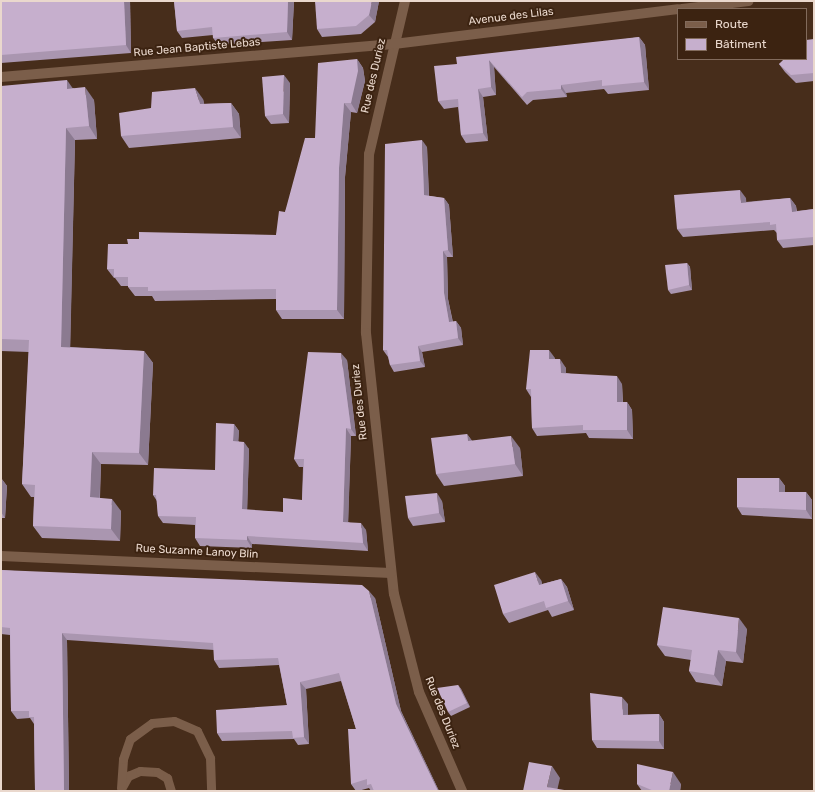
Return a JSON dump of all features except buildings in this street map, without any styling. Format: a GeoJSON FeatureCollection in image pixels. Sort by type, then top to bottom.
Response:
{"type":"FeatureCollection","features":[{"type":"Feature","properties":{"kind":"street","name":"Rue des Duriez"},"geometry":{"type":"LineString","coordinates":[[405,1],[369,154],[366,285],[368,368],[391,573],[419,692],[462,791]]}},
{"type":"Feature","properties":{"kind":"street"},"geometry":{"type":"LineString","coordinates":[[690,8],[749,1]]}},
{"type":"Feature","properties":{"kind":"street","name":"Avenue des Lilas"},"geometry":{"type":"LineString","coordinates":[[394,44],[677,10]]}},
{"type":"Feature","properties":{"kind":"street","name":"Rue Jean Baptiste Lebas"},"geometry":{"type":"LineString","coordinates":[[1,77],[394,44]]}},
{"type":"Feature","properties":{"kind":"street","name":"Rue Suzanne Lanoy Blin"},"geometry":{"type":"LineString","coordinates":[[1,556],[391,573]]}},
{"type":"Feature","properties":{"kind":"lane"},"geometry":{"type":"LineString","coordinates":[[121,790],[123,759],[130,739],[152,723],[174,722],[197,732],[210,758],[210,791]]}},
{"type":"Feature","properties":{"kind":"lane"},"geometry":{"type":"LineString","coordinates":[[121,790],[128,776],[140,771],[157,772],[167,778],[171,791]]}}]}
